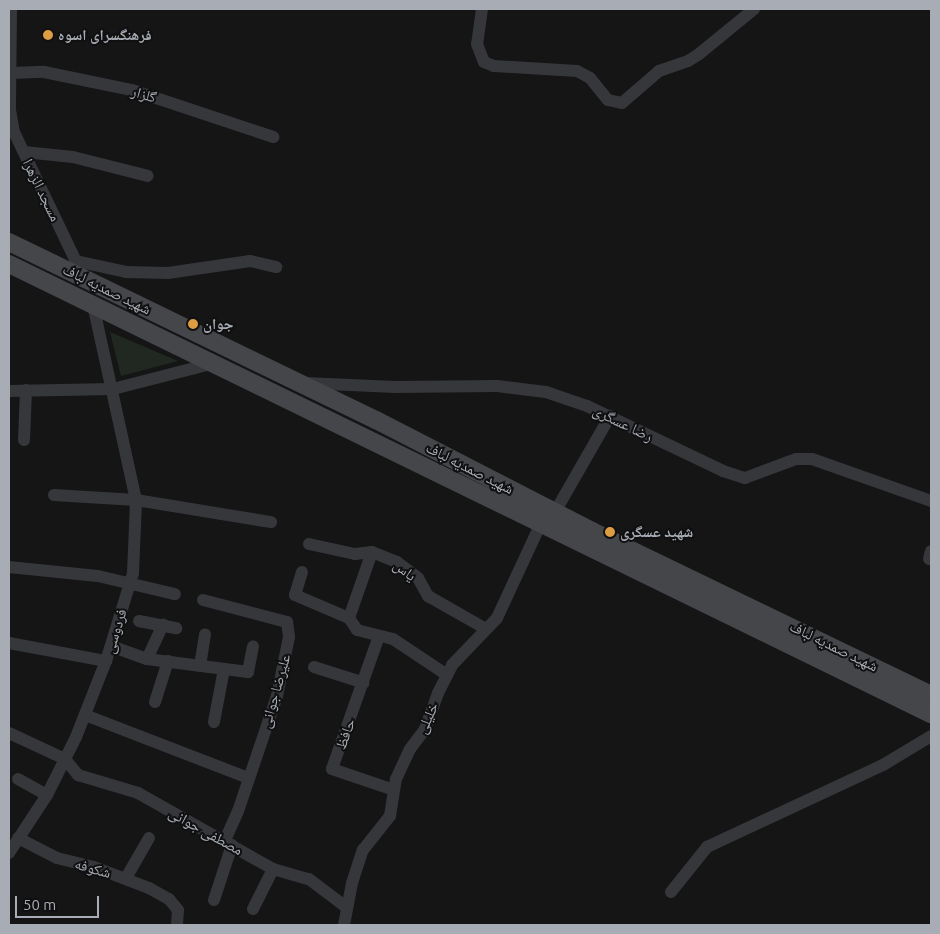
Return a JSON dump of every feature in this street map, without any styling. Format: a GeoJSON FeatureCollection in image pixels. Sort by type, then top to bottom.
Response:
{"type":"FeatureCollection","features":[{"type":"Feature","properties":{"kind":"main road","name":"شهید صمدیه لباف"},"geometry":{"type":"LineString","coordinates":[[9,242],[299,382],[555,512],[931,695]]}},
{"type":"Feature","properties":{"kind":"main road","name":"شهید صمدیه لباف"},"geometry":{"type":"LineString","coordinates":[[9,264],[931,714]]}},
{"type":"Feature","properties":{"kind":"main road"},"geometry":{"type":"LineString","coordinates":[[400,454],[409,437]]}},
{"type":"Feature","properties":{"kind":"street","name":"مسجد الزهرا"},"geometry":{"type":"LineString","coordinates":[[11,9],[10,73],[14,132],[84,278]]}},
{"type":"Feature","properties":{"kind":"street"},"geometry":{"type":"LineString","coordinates":[[482,9],[477,44],[484,62],[494,66],[577,71],[590,78],[608,100],[622,103],[659,71],[688,61],[699,54],[754,9]]}},
{"type":"Feature","properties":{"kind":"street","name":"گلزار"},"geometry":{"type":"LineString","coordinates":[[10,73],[44,72],[132,90],[273,137]]}},
{"type":"Feature","properties":{"kind":"street"},"geometry":{"type":"LineString","coordinates":[[24,152],[73,157],[148,176]]}},
{"type":"Feature","properties":{"kind":"street"},"geometry":{"type":"LineString","coordinates":[[76,261],[126,272],[160,273],[250,260],[276,267]]}},
{"type":"Feature","properties":{"kind":"street","name":"فردوسی"},"geometry":{"type":"LineString","coordinates":[[12,846],[47,795],[85,715],[106,661],[130,581],[136,500],[93,305]]}},
{"type":"Feature","properties":{"kind":"street"},"geometry":{"type":"LineString","coordinates":[[9,392],[26,390],[113,389],[214,363]]}},
{"type":"Feature","properties":{"kind":"street","name":"رضا عسگری"},"geometry":{"type":"LineString","coordinates":[[299,382],[395,387],[497,386],[546,392],[610,416],[723,471],[745,478],[796,459],[812,459],[931,501]]}},
{"type":"Feature","properties":{"kind":"street"},"geometry":{"type":"LineString","coordinates":[[24,440],[26,390]]}},
{"type":"Feature","properties":{"kind":"street"},"geometry":{"type":"LineString","coordinates":[[555,512],[610,416]]}},
{"type":"Feature","properties":{"kind":"street"},"geometry":{"type":"LineString","coordinates":[[54,495],[136,500],[271,522]]}},
{"type":"Feature","properties":{"kind":"street","name":"خلیلی"},"geometry":{"type":"LineString","coordinates":[[344,925],[346,907],[363,850],[390,816],[394,790],[410,749],[426,730],[447,675],[497,618],[541,523]]}},
{"type":"Feature","properties":{"kind":"street","name":"یاس"},"geometry":{"type":"LineString","coordinates":[[309,544],[355,554],[372,552],[397,562],[418,578],[428,596],[486,629]]}},
{"type":"Feature","properties":{"kind":"street"},"geometry":{"type":"LineString","coordinates":[[349,618],[372,552]]}},
{"type":"Feature","properties":{"kind":"street"},"geometry":{"type":"LineString","coordinates":[[9,568],[50,569],[130,581],[175,594]]}},
{"type":"Feature","properties":{"kind":"street"},"geometry":{"type":"LineString","coordinates":[[302,572],[295,595],[349,618],[357,630],[394,639],[447,675]]}},
{"type":"Feature","properties":{"kind":"street","name":"علیرضا جوانی"},"geometry":{"type":"LineString","coordinates":[[203,600],[287,622],[289,636],[285,666],[248,778],[214,900]]}},
{"type":"Feature","properties":{"kind":"street"},"geometry":{"type":"LineString","coordinates":[[140,621],[170,626],[147,659]]}},
{"type":"Feature","properties":{"kind":"street"},"geometry":{"type":"LineString","coordinates":[[200,666],[205,634]]}},
{"type":"Feature","properties":{"kind":"street","name":"حافظ"},"geometry":{"type":"LineString","coordinates":[[379,636],[364,684],[332,769],[394,790]]}},
{"type":"Feature","properties":{"kind":"street"},"geometry":{"type":"LineString","coordinates":[[9,643],[106,661]]}},
{"type":"Feature","properties":{"kind":"street"},"geometry":{"type":"LineString","coordinates":[[111,646],[147,659],[248,672],[253,646]]}},
{"type":"Feature","properties":{"kind":"street"},"geometry":{"type":"LineString","coordinates":[[155,702],[168,661]]}},
{"type":"Feature","properties":{"kind":"street"},"geometry":{"type":"LineString","coordinates":[[314,667],[364,684]]}},
{"type":"Feature","properties":{"kind":"street"},"geometry":{"type":"LineString","coordinates":[[214,722],[224,669]]}},
{"type":"Feature","properties":{"kind":"street"},"geometry":{"type":"LineString","coordinates":[[85,715],[248,778]]}},
{"type":"Feature","properties":{"kind":"street"},"geometry":{"type":"LineString","coordinates":[[9,733],[65,758]]}},
{"type":"Feature","properties":{"kind":"street"},"geometry":{"type":"LineString","coordinates":[[671,892],[707,847],[884,765],[931,736]]}},
{"type":"Feature","properties":{"kind":"street","name":"مصطفی جوانی"},"geometry":{"type":"LineString","coordinates":[[65,758],[78,775],[138,793],[229,842],[272,869],[309,879],[346,907]]}},
{"type":"Feature","properties":{"kind":"street"},"geometry":{"type":"LineString","coordinates":[[18,779],[47,795]]}},
{"type":"Feature","properties":{"kind":"street"},"geometry":{"type":"LineString","coordinates":[[126,878],[148,838]]}},
{"type":"Feature","properties":{"kind":"street","name":"شکوفه"},"geometry":{"type":"LineString","coordinates":[[12,846],[126,878],[169,899],[178,910],[177,925]]}},
{"type":"Feature","properties":{"kind":"street"},"geometry":{"type":"LineString","coordinates":[[253,909],[272,869]]}},
{"type":"Feature","properties":{"kind":"shaded area"},"geometry":{"type":"Polygon","coordinates":[[[110,332],[178,361],[121,376],[110,332]]]}},
{"type":"Feature","properties":{"kind":"place","name":"فرهنگسرای اسوه"},"geometry":{"type":"Point","coordinates":[48,35]}},
{"type":"Feature","properties":{"kind":"place","name":"جوان"},"geometry":{"type":"Point","coordinates":[193,324]}},
{"type":"Feature","properties":{"kind":"place","name":"شهید عسگری"},"geometry":{"type":"Point","coordinates":[610,532]}}]}
